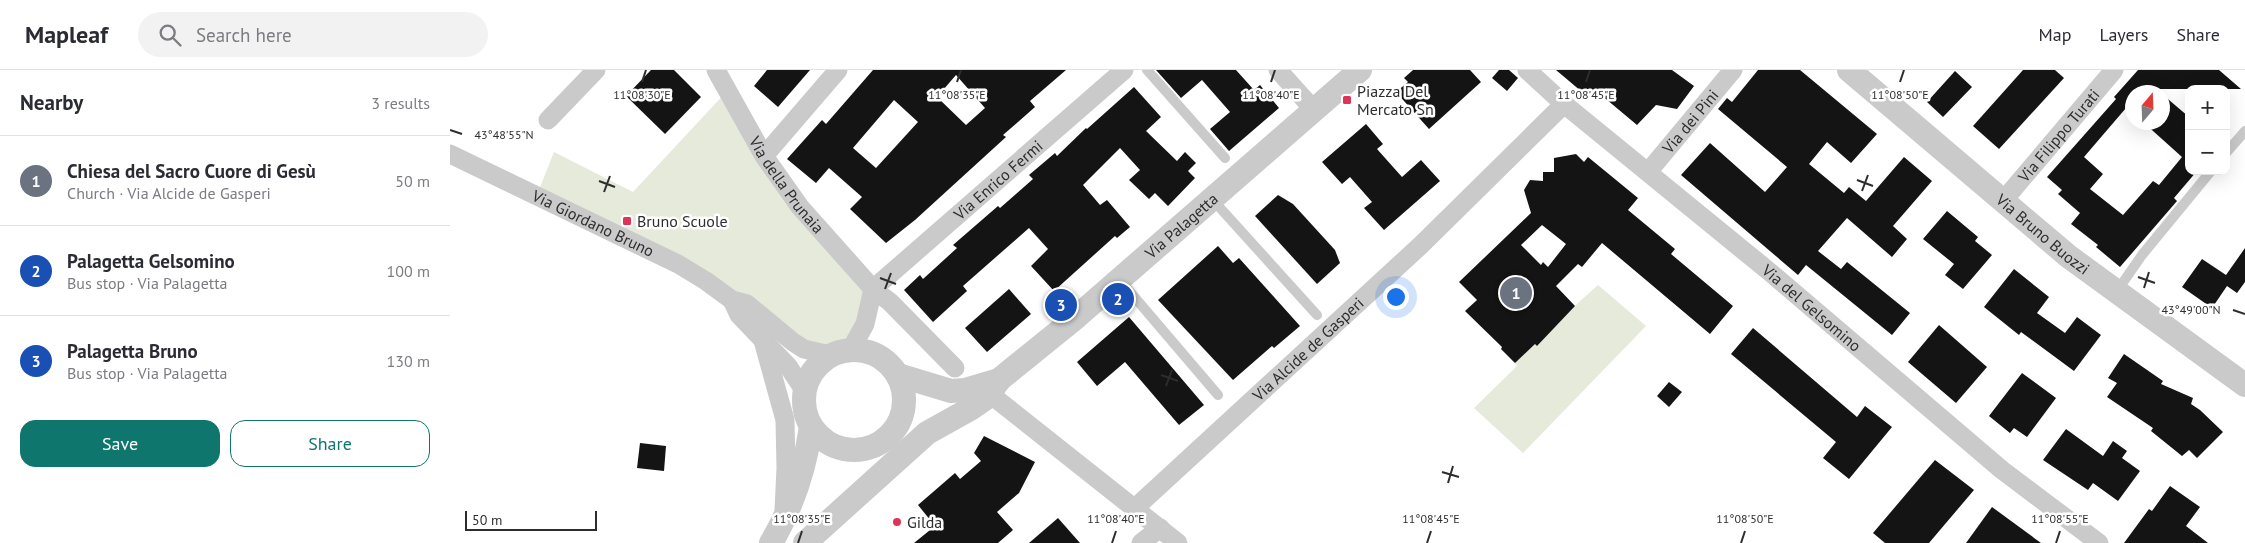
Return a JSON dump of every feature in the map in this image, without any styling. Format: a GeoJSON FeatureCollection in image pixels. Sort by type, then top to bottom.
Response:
{"type":"FeatureCollection","features":[{"type":"Feature","properties":{"kind":"street"},"geometry":{"type":"LineString","coordinates":[[548,120],[596,70]]}},
{"type":"Feature","properties":{"kind":"street","name":"Via della Prunaia"},"geometry":{"type":"LineString","coordinates":[[716,70],[764,156],[800,207],[872,289],[890,302],[955,368]]}},
{"type":"Feature","properties":{"kind":"street"},"geometry":{"type":"LineString","coordinates":[[764,156],[838,70]]}},
{"type":"Feature","properties":{"kind":"street","name":"Via Enrico Fermi"},"geometry":{"type":"LineString","coordinates":[[872,289],[1124,70]]}},
{"type":"Feature","properties":{"kind":"street"},"geometry":{"type":"LineString","coordinates":[[1278,70],[1314,110]]}},
{"type":"Feature","properties":{"kind":"street","name":"Via Palagetta"},"geometry":{"type":"LineString","coordinates":[[805,543],[927,433],[990,391],[1360,70]]}},
{"type":"Feature","properties":{"kind":"street","name":"Via del Gelsomino"},"geometry":{"type":"LineString","coordinates":[[1527,70],[1564,104],[1771,273],[2002,470],[2099,543]]}},
{"type":"Feature","properties":{"kind":"street","name":"Via dei Pini"},"geometry":{"type":"LineString","coordinates":[[1648,172],[1733,70]]}},
{"type":"Feature","properties":{"kind":"street","name":"Via Bruno Buozzi"},"geometry":{"type":"LineString","coordinates":[[1849,70],[2068,256],[2245,385]]}},
{"type":"Feature","properties":{"kind":"street","name":"Via Filippo Turati"},"geometry":{"type":"LineString","coordinates":[[2003,201],[2114,70]]}},
{"type":"Feature","properties":{"kind":"street","name":"Via Alcide de Gasperi"},"geometry":{"type":"LineString","coordinates":[[1135,508],[1421,245],[1564,104]]}},
{"type":"Feature","properties":{"kind":"street","name":"Via Giordano Bruno"},"geometry":{"type":"LineString","coordinates":[[450,154],[678,264],[732,300],[746,304],[799,346],[841,352]]}},
{"type":"Feature","properties":{"kind":"street"},"geometry":{"type":"LineString","coordinates":[[872,289],[865,324],[841,352],[821,360],[813,369],[804,390],[804,409],[811,426],[829,444],[852,450],[877,445]]}},
{"type":"Feature","properties":{"kind":"street","name":"Via Giordano Bruno"},"geometry":{"type":"LineString","coordinates":[[732,300],[739,315],[788,366],[804,390]]}},
{"type":"Feature","properties":{"kind":"street"},"geometry":{"type":"LineString","coordinates":[[762,337],[785,420],[786,468],[777,533]]}},
{"type":"Feature","properties":{"kind":"street","name":"Via Palagetta"},"geometry":{"type":"LineString","coordinates":[[841,352],[862,350],[881,357],[898,375],[952,391],[990,391]]}},
{"type":"Feature","properties":{"kind":"street"},"geometry":{"type":"LineString","coordinates":[[897,427],[903,411],[904,401],[902,384],[898,375]]}},
{"type":"Feature","properties":{"kind":"street"},"geometry":{"type":"LineString","coordinates":[[990,391],[1178,543]]}},
{"type":"Feature","properties":{"kind":"street","name":"Via Palagetta"},"geometry":{"type":"LineString","coordinates":[[850,504],[877,445],[897,427],[934,411],[990,391]]}},
{"type":"Feature","properties":{"kind":"street"},"geometry":{"type":"LineString","coordinates":[[777,533],[799,482],[807,456],[811,426]]}},
{"type":"Feature","properties":{"kind":"street"},"geometry":{"type":"LineString","coordinates":[[1141,543],[1160,528]]}},
{"type":"Feature","properties":{"kind":"lane"},"geometry":{"type":"LineString","coordinates":[[1147,70],[1224,158]]}},
{"type":"Feature","properties":{"kind":"lane"},"geometry":{"type":"LineString","coordinates":[[2230,148],[2245,131]]}},
{"type":"Feature","properties":{"kind":"lane"},"geometry":{"type":"LineString","coordinates":[[2117,291],[2142,255],[2208,175]]}},
{"type":"Feature","properties":{"kind":"lane"},"geometry":{"type":"LineString","coordinates":[[1212,199],[1317,315]]}},
{"type":"Feature","properties":{"kind":"lane"},"geometry":{"type":"LineString","coordinates":[[1119,279],[1218,394]]}},
{"type":"Feature","properties":{"kind":"green space"},"geometry":{"type":"Polygon","coordinates":[[[728,90],[748,125],[873,289],[851,349],[830,355],[756,310],[537,195],[554,152],[633,192],[728,90]]]}},
{"type":"Feature","properties":{"kind":"green space"},"geometry":{"type":"Polygon","coordinates":[[[1598,285],[1646,326],[1523,453],[1474,408],[1517,366],[1515,363],[1535,344],[1537,346],[1598,285]]]}},
{"type":"Feature","properties":{"kind":"building"},"geometry":{"type":"Polygon","coordinates":[[[651,70],[674,70],[701,97],[665,134],[626,96],[651,70]]]}},
{"type":"Feature","properties":{"kind":"building"},"geometry":{"type":"Polygon","coordinates":[[[767,70],[810,70],[778,107],[754,86],[767,70]]]}},
{"type":"Feature","properties":{"kind":"building"},"geometry":{"type":"Polygon","coordinates":[[[873,70],[1066,70],[1030,101],[1035,107],[1003,135],[1006,137],[915,220],[886,243],[850,209],[862,197],[829,168],[816,183],[787,159],[822,120],[826,124],[873,70]],[[956,75],[937,97],[966,125],[985,108],[956,75]],[[894,100],[853,148],[876,168],[918,122],[894,100]]]}},
{"type":"Feature","properties":{"kind":"building"},"geometry":{"type":"Polygon","coordinates":[[[1156,70],[1236,70],[1254,90],[1260,85],[1279,108],[1229,151],[1210,129],[1230,112],[1202,80],[1181,98],[1156,70]]]}},
{"type":"Feature","properties":{"kind":"building"},"geometry":{"type":"Polygon","coordinates":[[[1413,70],[1470,70],[1481,82],[1429,129],[1396,92],[1408,82],[1404,78],[1413,70]]]}},
{"type":"Feature","properties":{"kind":"building"},"geometry":{"type":"Polygon","coordinates":[[[1499,70],[1509,70],[1518,78],[1507,91],[1492,78],[1499,70]]]}},
{"type":"Feature","properties":{"kind":"building"},"geometry":{"type":"Polygon","coordinates":[[[1556,70],[1672,70],[1694,86],[1677,109],[1656,105],[1637,125],[1594,89],[1588,97],[1556,70]]]}},
{"type":"Feature","properties":{"kind":"building"},"geometry":{"type":"Polygon","coordinates":[[[1758,70],[1800,70],[1877,134],[1851,163],[1827,142],[1809,164],[1844,193],[1849,187],[1866,201],[1904,157],[1932,181],[1893,226],[1907,239],[1892,257],[1847,218],[1818,251],[1841,269],[1847,262],[1910,313],[1892,335],[1806,265],[1798,275],[1681,175],[1710,143],[1765,192],[1787,167],[1718,109],[1727,98],[1732,102],[1758,70]]]}},
{"type":"Feature","properties":{"kind":"building"},"geometry":{"type":"Polygon","coordinates":[[[2023,70],[2055,70],[2064,78],[1999,149],[1973,126],[2023,70]]]}},
{"type":"Feature","properties":{"kind":"building"},"geometry":{"type":"Polygon","coordinates":[[[2138,70],[2219,70],[2241,89],[2230,89],[2230,85],[2185,85],[2185,89],[2170,89],[2170,85],[2125,85],[2125,109],[2084,157],[2103,174],[2090,189],[2123,215],[2153,181],[2159,185],[2182,157],[2152,130],[2170,130],[2170,101],[2185,114],[2185,175],[2194,175],[2174,198],[2177,201],[2120,267],[2096,247],[2098,245],[2071,224],[2080,213],[2058,194],[2062,190],[2047,177],[2116,99],[2114,97],[2138,70]]]}},
{"type":"Feature","properties":{"kind":"building"},"geometry":{"type":"Polygon","coordinates":[[[1955,71],[1972,87],[1943,117],[1927,102],[1955,71]]]}},
{"type":"Feature","properties":{"kind":"building"},"geometry":{"type":"Polygon","coordinates":[[[1134,87],[1161,117],[1146,131],[1177,161],[1185,152],[1196,163],[1188,171],[1195,178],[1168,206],[1155,193],[1149,199],[1129,180],[1140,170],[1120,148],[1083,185],[1100,205],[1107,200],[1130,227],[1117,238],[1115,236],[1054,291],[1031,266],[1048,249],[1029,228],[963,286],[967,291],[933,322],[904,290],[920,275],[923,279],[957,248],[953,245],[1033,179],[1029,175],[1055,153],[1057,156],[1134,87]]]}},
{"type":"Feature","properties":{"kind":"building"},"geometry":{"type":"Polygon","coordinates":[[[1366,124],[1383,144],[1377,149],[1402,177],[1421,160],[1440,181],[1384,230],[1364,208],[1372,202],[1350,177],[1342,184],[1322,162],[1366,124]]]}},
{"type":"Feature","properties":{"kind":"building"},"geometry":{"type":"Polygon","coordinates":[[[1576,154],[1584,162],[1588,157],[1638,198],[1628,210],[1675,249],[1671,254],[1733,306],[1710,334],[1602,243],[1582,267],[1578,264],[1556,286],[1575,306],[1537,346],[1535,344],[1515,363],[1501,349],[1502,347],[1465,311],[1477,300],[1459,282],[1531,213],[1524,190],[1530,180],[1543,181],[1543,172],[1554,172],[1554,158],[1576,154]],[[1542,225],[1521,245],[1541,265],[1543,262],[1548,267],[1566,244],[1542,225]]]}},
{"type":"Feature","properties":{"kind":"building"},"geometry":{"type":"Polygon","coordinates":[[[1278,195],[1293,204],[1335,250],[1340,263],[1317,284],[1255,216],[1278,195]]]}},
{"type":"Feature","properties":{"kind":"building"},"geometry":{"type":"Polygon","coordinates":[[[1947,211],[1978,237],[1975,241],[1992,255],[1963,289],[1945,275],[1954,264],[1923,239],[1947,211]]]}},
{"type":"Feature","properties":{"kind":"building"},"geometry":{"type":"Polygon","coordinates":[[[1218,246],[1233,263],[1239,258],[1300,326],[1274,348],[1272,346],[1233,380],[1158,300],[1218,246]]]}},
{"type":"Feature","properties":{"kind":"building"},"geometry":{"type":"Polygon","coordinates":[[[2245,248],[2245,282],[2237,293],[2227,286],[2212,308],[2182,287],[2202,259],[2226,275],[2245,248]]]}},
{"type":"Feature","properties":{"kind":"building"},"geometry":{"type":"Polygon","coordinates":[[[2014,269],[2049,297],[2037,313],[2065,333],[2077,317],[2101,335],[2074,371],[2021,332],[2019,335],[1984,307],[2014,269]]]}},
{"type":"Feature","properties":{"kind":"building"},"geometry":{"type":"Polygon","coordinates":[[[1009,289],[1031,314],[987,352],[965,328],[1009,289]]]}},
{"type":"Feature","properties":{"kind":"building"},"geometry":{"type":"Polygon","coordinates":[[[1129,317],[1204,405],[1179,425],[1125,362],[1097,386],[1077,362],[1129,317]]]}},
{"type":"Feature","properties":{"kind":"building"},"geometry":{"type":"Polygon","coordinates":[[[1939,325],[1987,367],[1956,403],[1908,362],[1939,325]]]}},
{"type":"Feature","properties":{"kind":"building"},"geometry":{"type":"Polygon","coordinates":[[[1753,328],[1857,417],[1865,406],[1892,427],[1849,479],[1823,458],[1836,442],[1731,354],[1753,328]]]}},
{"type":"Feature","properties":{"kind":"building"},"geometry":{"type":"Polygon","coordinates":[[[2124,354],[2163,381],[2161,384],[2193,398],[2191,404],[2223,432],[2197,458],[2189,450],[2182,456],[2151,431],[2153,428],[2107,397],[2117,383],[2108,378],[2124,354]]]}},
{"type":"Feature","properties":{"kind":"building"},"geometry":{"type":"Polygon","coordinates":[[[2022,373],[2056,398],[2027,437],[2014,428],[2010,433],[1989,416],[2022,373]]]}},
{"type":"Feature","properties":{"kind":"building"},"geometry":{"type":"Polygon","coordinates":[[[1669,382],[1682,392],[1669,407],[1657,396],[1669,382]]]}},
{"type":"Feature","properties":{"kind":"building"},"geometry":{"type":"Polygon","coordinates":[[[2066,429],[2103,456],[2113,441],[2127,451],[2122,458],[2140,471],[2118,501],[2093,483],[2088,490],[2043,460],[2066,429]]]}},
{"type":"Feature","properties":{"kind":"building"},"geometry":{"type":"Polygon","coordinates":[[[984,436],[1035,462],[1019,493],[997,512],[1013,530],[998,543],[914,543],[935,526],[918,505],[955,473],[960,479],[981,461],[974,453],[984,436]]]}},
{"type":"Feature","properties":{"kind":"building"},"geometry":{"type":"Polygon","coordinates":[[[640,443],[666,446],[664,471],[637,468],[640,443]]]}},
{"type":"Feature","properties":{"kind":"building"},"geometry":{"type":"Polygon","coordinates":[[[1935,460],[1974,490],[1929,543],[1885,543],[1873,533],[1935,460]]]}},
{"type":"Feature","properties":{"kind":"building"},"geometry":{"type":"Polygon","coordinates":[[[2170,486],[2200,507],[2186,526],[2208,543],[2124,543],[2149,509],[2152,511],[2170,486]]]}},
{"type":"Feature","properties":{"kind":"building"},"geometry":{"type":"Polygon","coordinates":[[[1992,507],[2041,543],[1966,543],[1992,507]]]}},
{"type":"Feature","properties":{"kind":"building"},"geometry":{"type":"Polygon","coordinates":[[[1058,518],[1080,543],[1029,543],[1058,518]]]}},
{"type":"Feature","properties":{"kind":"place","name":"Piazza Del Mercato Sn"},"geometry":{"type":"Point","coordinates":[1347,100]}},
{"type":"Feature","properties":{"kind":"place","name":"Bruno Scuole"},"geometry":{"type":"Point","coordinates":[627,221]}},
{"type":"Feature","properties":{"kind":"place","name":"Chiesa del Sacro Cuore di Gesù"},"geometry":{"type":"Point","coordinates":[1516,293]}},
{"type":"Feature","properties":{"kind":"place","name":"Palagetta Gelsomino"},"geometry":{"type":"Point","coordinates":[1118,299]}},
{"type":"Feature","properties":{"kind":"place","name":"Palagetta Bruno"},"geometry":{"type":"Point","coordinates":[1061,305]}},
{"type":"Feature","properties":{"kind":"place","name":"Gilda"},"geometry":{"type":"Point","coordinates":[897,522]}}]}
